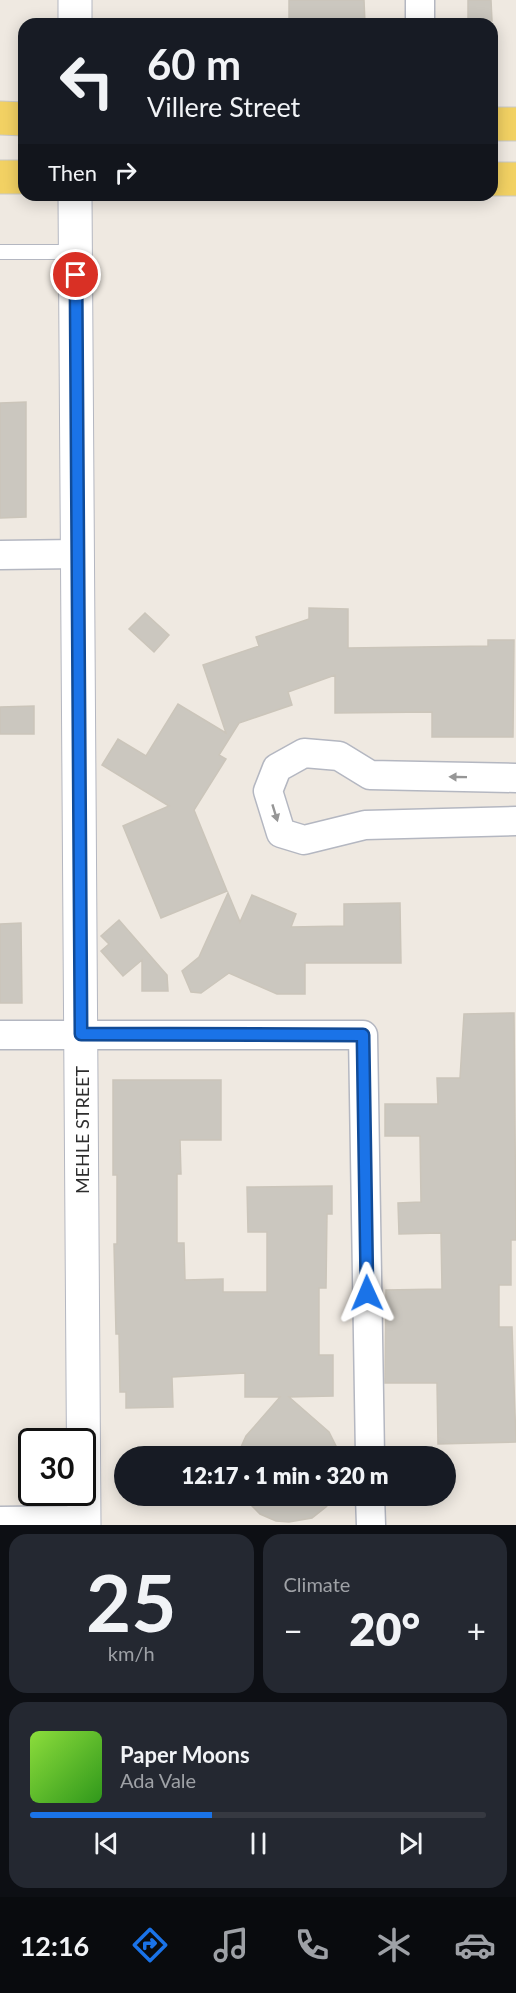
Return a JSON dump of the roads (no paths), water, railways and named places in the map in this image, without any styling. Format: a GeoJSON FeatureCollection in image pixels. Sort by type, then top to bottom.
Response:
{"type":"FeatureCollection","features":[{"type":"Feature","properties":{"kind":"main road"},"geometry":{"type":"LineString","coordinates":[[0,118],[18,119]]}},
{"type":"Feature","properties":{"kind":"main road"},"geometry":{"type":"LineString","coordinates":[[498,124],[516,124]]}},
{"type":"Feature","properties":{"kind":"main road"},"geometry":{"type":"LineString","coordinates":[[0,177],[18,177]]}},
{"type":"Feature","properties":{"kind":"main road"},"geometry":{"type":"LineString","coordinates":[[498,179],[516,179]]}},
{"type":"Feature","properties":{"kind":"street"},"geometry":{"type":"LineString","coordinates":[[75,0],[75,18]]}},
{"type":"Feature","properties":{"kind":"street"},"geometry":{"type":"LineString","coordinates":[[420,0],[420,18]]}},
{"type":"Feature","properties":{"kind":"street","name":"MEHLE STREET"},"geometry":{"type":"LineString","coordinates":[[75,201],[84,1523]]}},
{"type":"Feature","properties":{"kind":"street"},"geometry":{"type":"LineString","coordinates":[[0,555],[78,554]]}},
{"type":"Feature","properties":{"kind":"street"},"geometry":{"type":"LineString","coordinates":[[516,778],[370,775],[339,756],[304,753],[277,768],[268,791],[281,833],[304,840],[364,825],[516,821]]}},
{"type":"Feature","properties":{"kind":"street"},"geometry":{"type":"LineString","coordinates":[[0,1035],[363,1035],[370,1446]]}},
{"type":"Feature","properties":{"kind":"street"},"geometry":{"type":"LineString","coordinates":[[370,1506],[371,1525]]}},
{"type":"Feature","properties":{"kind":"street"},"geometry":{"type":"LineString","coordinates":[[0,1521],[84,1523]]}},
{"type":"Feature","properties":{"kind":"lane"},"geometry":{"type":"LineString","coordinates":[[0,252],[76,252]]}}]}
